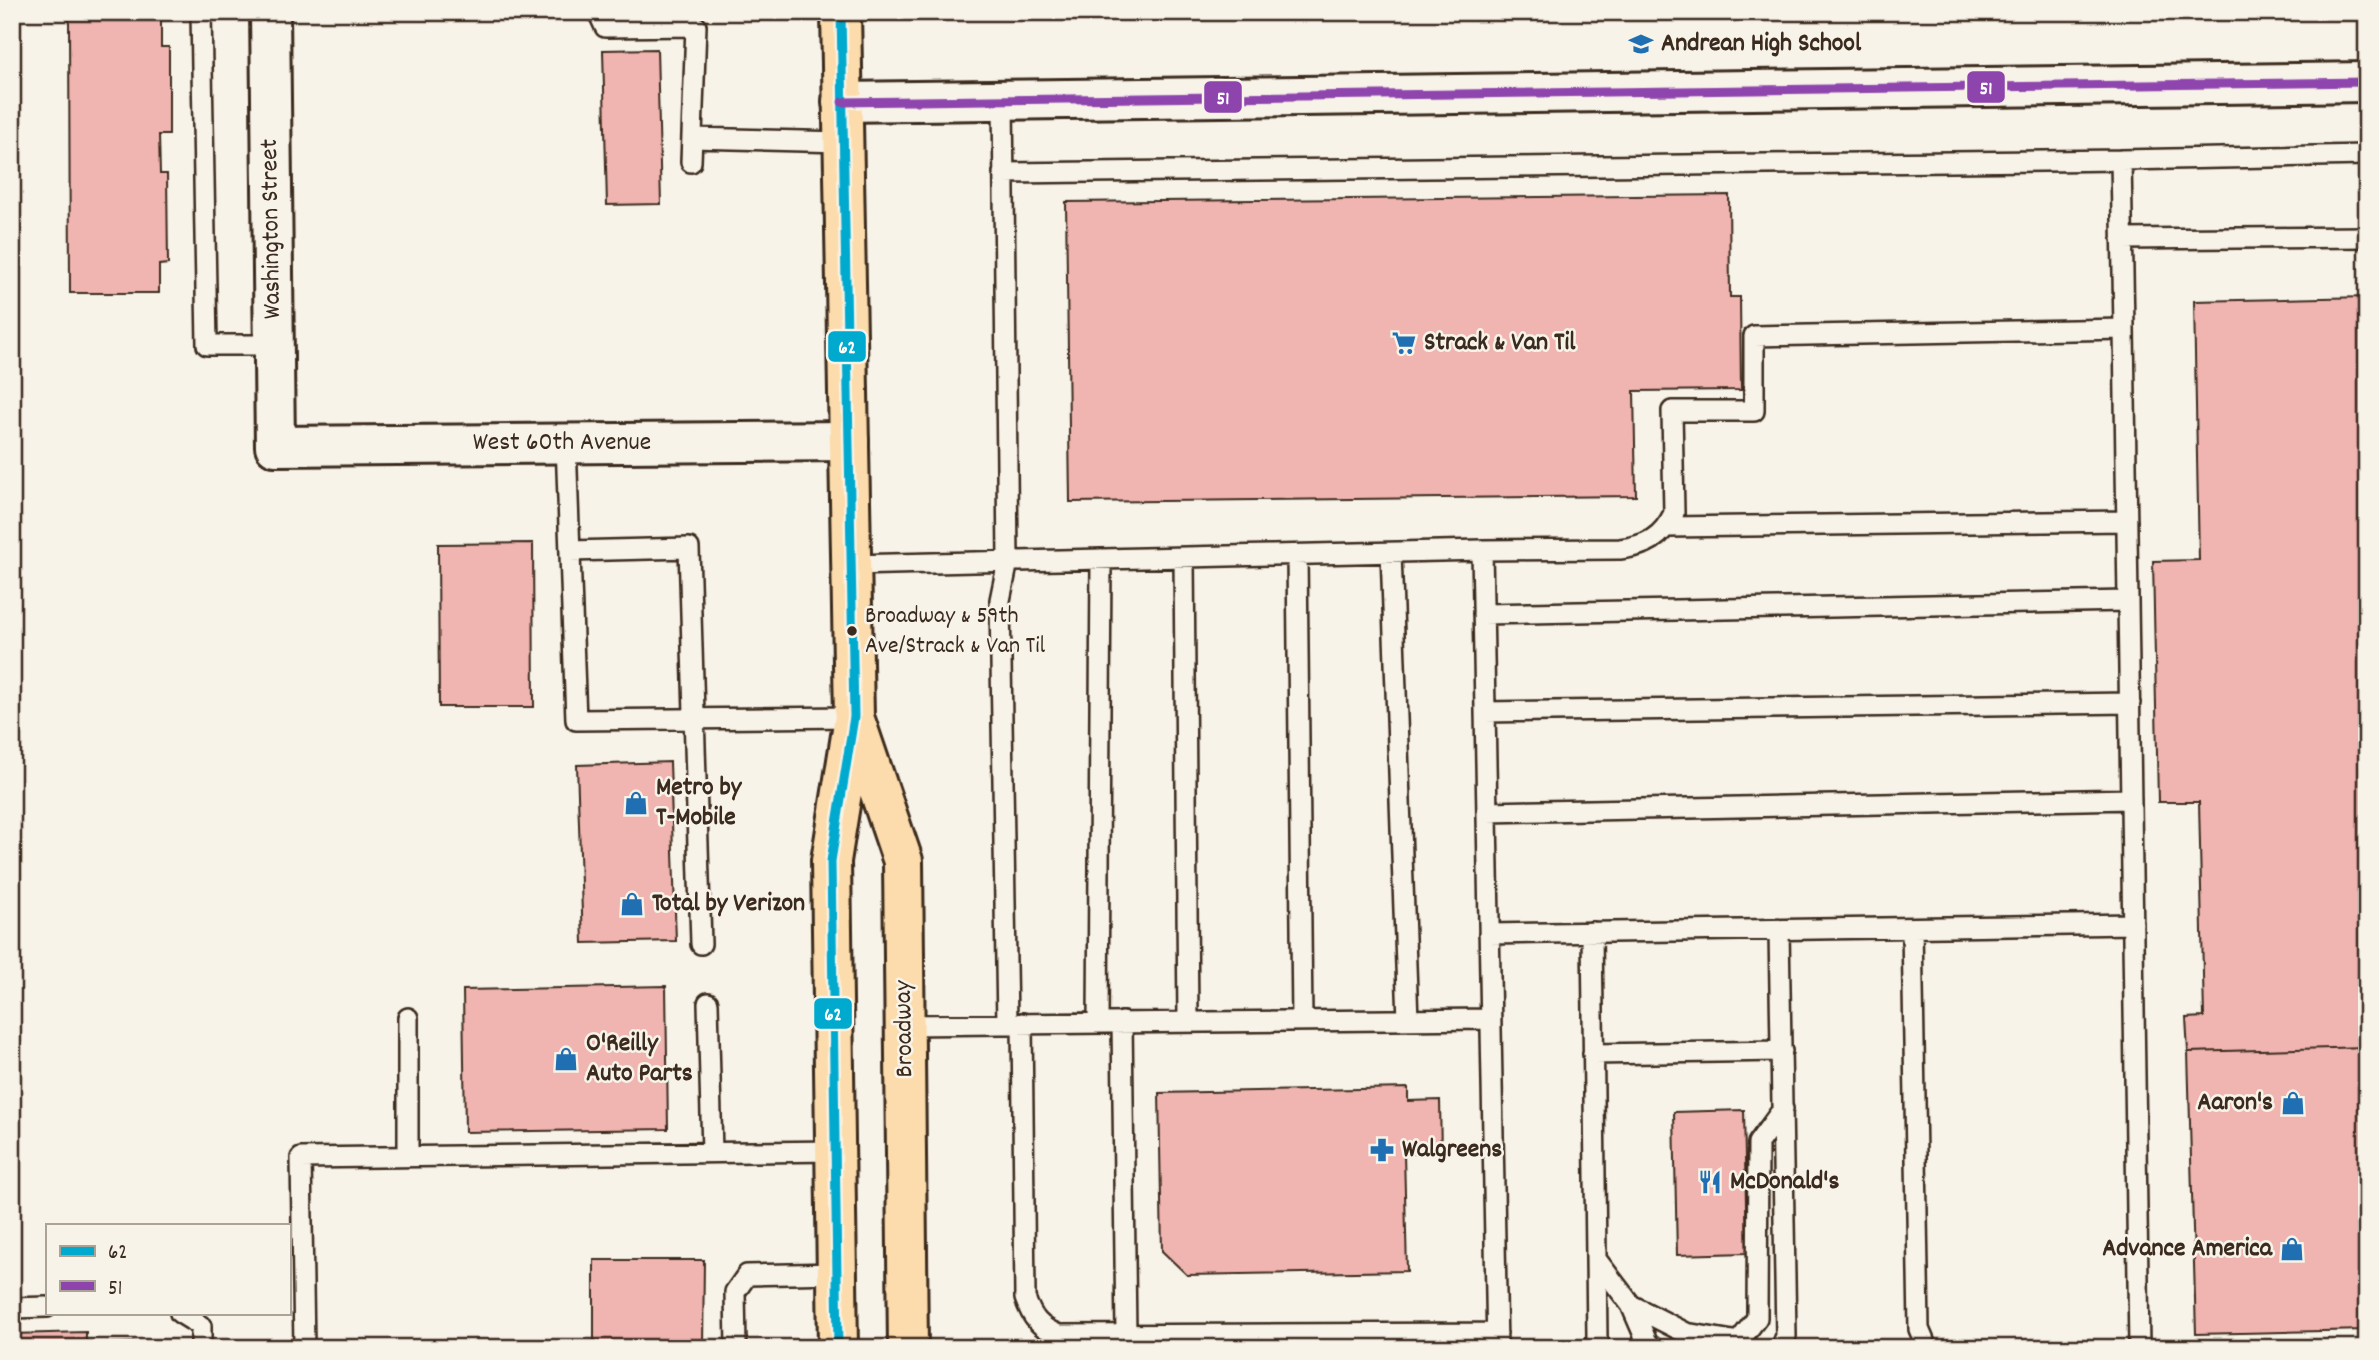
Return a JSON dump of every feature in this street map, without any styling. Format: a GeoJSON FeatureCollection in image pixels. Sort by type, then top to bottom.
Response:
{"type":"FeatureCollection","features":[{"type":"Feature","properties":{"kind":"main road","name":"Broadway"},"geometry":{"type":"LineString","coordinates":[[838,1348],[831,861],[854,718],[841,12]]}},
{"type":"Feature","properties":{"kind":"main road","name":"Broadway"},"geometry":{"type":"LineString","coordinates":[[854,718],[903,861],[908,1348]]}},
{"type":"Feature","properties":{"kind":"street","name":"Washington Street"},"geometry":{"type":"LineString","coordinates":[[270,12],[275,446]]}},
{"type":"Feature","properties":{"kind":"street"},"geometry":{"type":"LineString","coordinates":[[842,102],[2367,82]]}},
{"type":"Feature","properties":{"kind":"street","name":"West 60th Avenue"},"geometry":{"type":"LineString","coordinates":[[275,446],[849,441]]}},
{"type":"Feature","properties":{"kind":"lane"},"geometry":{"type":"LineString","coordinates":[[201,12],[207,345],[274,345]]}},
{"type":"Feature","properties":{"kind":"lane"},"geometry":{"type":"LineString","coordinates":[[598,12],[605,27],[696,26],[691,162]]}},
{"type":"Feature","properties":{"kind":"lane"},"geometry":{"type":"LineString","coordinates":[[1003,100],[1008,561],[1000,600],[1026,1298],[1035,1321],[1059,1335],[1497,1341],[1482,551]]}},
{"type":"Feature","properties":{"kind":"lane"},"geometry":{"type":"LineString","coordinates":[[692,138],[843,142]]}},
{"type":"Feature","properties":{"kind":"lane"},"geometry":{"type":"LineString","coordinates":[[1003,173],[2367,155]]}},
{"type":"Feature","properties":{"kind":"lane"},"geometry":{"type":"LineString","coordinates":[[2121,160],[2139,1348]]}},
{"type":"Feature","properties":{"kind":"lane"},"geometry":{"type":"LineString","coordinates":[[2122,239],[2367,237]]}},
{"type":"Feature","properties":{"kind":"lane"},"geometry":{"type":"LineString","coordinates":[[851,565],[1640,547],[1656,539],[1667,527],[1674,513],[1672,411],[1754,411],[1754,336],[2124,329]]}},
{"type":"Feature","properties":{"kind":"lane"},"geometry":{"type":"LineString","coordinates":[[566,443],[576,720],[854,718]]}},
{"type":"Feature","properties":{"kind":"lane"},"geometry":{"type":"LineString","coordinates":[[1667,527],[2127,521]]}},
{"type":"Feature","properties":{"kind":"lane"},"geometry":{"type":"LineString","coordinates":[[570,551],[689,548],[701,944]]}},
{"type":"Feature","properties":{"kind":"lane"},"geometry":{"type":"LineString","coordinates":[[1391,553],[1408,1020]]}},
{"type":"Feature","properties":{"kind":"lane"},"geometry":{"type":"LineString","coordinates":[[1297,555],[1302,1021]]}},
{"type":"Feature","properties":{"kind":"lane"},"geometry":{"type":"LineString","coordinates":[[1184,558],[1188,1022]]}},
{"type":"Feature","properties":{"kind":"lane"},"geometry":{"type":"LineString","coordinates":[[1098,1023],[1101,559]]}},
{"type":"Feature","properties":{"kind":"lane"},"geometry":{"type":"LineString","coordinates":[[1483,614],[2128,601]]}},
{"type":"Feature","properties":{"kind":"lane"},"geometry":{"type":"LineString","coordinates":[[1485,712],[2130,703]]}},
{"type":"Feature","properties":{"kind":"lane"},"geometry":{"type":"LineString","coordinates":[[1487,812],[2131,799]]}},
{"type":"Feature","properties":{"kind":"lane"},"geometry":{"type":"LineString","coordinates":[[1489,934],[2133,925]]}},
{"type":"Feature","properties":{"kind":"lane"},"geometry":{"type":"LineString","coordinates":[[1912,928],[1919,1329],[1927,1348]]}},
{"type":"Feature","properties":{"kind":"lane"},"geometry":{"type":"LineString","coordinates":[[1779,931],[1786,1336],[1781,1348]]}},
{"type":"Feature","properties":{"kind":"lane"},"geometry":{"type":"LineString","coordinates":[[1592,932],[1596,1259],[1600,1348]]}},
{"type":"Feature","properties":{"kind":"lane"},"geometry":{"type":"LineString","coordinates":[[708,1003],[712,1152]]}},
{"type":"Feature","properties":{"kind":"lane"},"geometry":{"type":"LineString","coordinates":[[408,1018],[408,1156]]}},
{"type":"Feature","properties":{"kind":"lane"},"geometry":{"type":"LineString","coordinates":[[905,1025],[1491,1019]]}},
{"type":"Feature","properties":{"kind":"lane"},"geometry":{"type":"LineString","coordinates":[[1122,1022],[1126,1335]]}},
{"type":"Feature","properties":{"kind":"lane"},"geometry":{"type":"LineString","coordinates":[[1594,1054],[1782,1051]]}},
{"type":"Feature","properties":{"kind":"lane"},"geometry":{"type":"LineString","coordinates":[[1631,1305],[1685,1333],[1737,1345],[1757,1318],[1758,1143],[1783,1109]]}},
{"type":"Feature","properties":{"kind":"lane"},"geometry":{"type":"LineString","coordinates":[[304,1348],[301,1158],[837,1151]]}},
{"type":"Feature","properties":{"kind":"lane"},"geometry":{"type":"LineString","coordinates":[[1596,1259],[1631,1305],[1647,1342],[1653,1348]]}},
{"type":"Feature","properties":{"kind":"lane"},"geometry":{"type":"LineString","coordinates":[[736,1348],[735,1292],[747,1275],[838,1273]]}},
{"type":"Feature","properties":{"kind":"lane"},"geometry":{"type":"LineString","coordinates":[[12,1308],[46,1307]]}},
{"type":"Feature","properties":{"kind":"lane"},"geometry":{"type":"LineString","coordinates":[[182,1314],[201,1326],[201,1348]]}},
{"type":"Feature","properties":{"kind":"building"},"geometry":{"type":"Polygon","coordinates":[[[161,16],[161,47],[169,47],[169,135],[159,135],[160,174],[167,174],[168,264],[159,265],[159,293],[70,293],[69,17],[161,16]]]}},
{"type":"Feature","properties":{"kind":"building"},"geometry":{"type":"Polygon","coordinates":[[[657,49],[661,204],[607,205],[603,50],[657,49]]]}},
{"type":"Feature","properties":{"kind":"building","name":"Strack & Van Til"},"geometry":{"type":"Polygon","coordinates":[[[1729,195],[1730,297],[1740,297],[1741,390],[1634,391],[1636,496],[1070,502],[1066,202],[1729,195]]]}},
{"type":"Feature","properties":{"kind":"building"},"geometry":{"type":"Polygon","coordinates":[[[2367,297],[2367,1047],[2188,1052],[2186,1018],[2204,1017],[2199,802],[2158,802],[2153,561],[2199,560],[2194,301],[2367,297]]]}},
{"type":"Feature","properties":{"kind":"building"},"geometry":{"type":"Polygon","coordinates":[[[533,543],[534,707],[439,707],[438,544],[533,543]]]}},
{"type":"Feature","properties":{"kind":"building"},"geometry":{"type":"Polygon","coordinates":[[[670,762],[676,941],[583,943],[577,765],[670,762]]]}},
{"type":"Feature","properties":{"kind":"building","name":"O'Reilly Auto Parts"},"geometry":{"type":"Polygon","coordinates":[[[666,986],[668,1129],[465,1132],[463,990],[666,986]]]}},
{"type":"Feature","properties":{"kind":"building"},"geometry":{"type":"Polygon","coordinates":[[[12,1020],[18,1020],[18,1065],[12,1065],[12,1020]]]}},
{"type":"Feature","properties":{"kind":"building"},"geometry":{"type":"Polygon","coordinates":[[[2367,1047],[2367,1330],[2196,1334],[2188,1052],[2367,1047]]]}},
{"type":"Feature","properties":{"kind":"building","name":"Walgreens"},"geometry":{"type":"Polygon","coordinates":[[[1408,1088],[1408,1101],[1440,1100],[1441,1153],[1404,1154],[1407,1271],[1187,1275],[1162,1251],[1159,1093],[1408,1088]]]}},
{"type":"Feature","properties":{"kind":"building","name":"McDonald's"},"geometry":{"type":"Polygon","coordinates":[[[1744,1110],[1747,1253],[1677,1255],[1674,1112],[1744,1110]]]}},
{"type":"Feature","properties":{"kind":"building"},"geometry":{"type":"Polygon","coordinates":[[[594,1260],[704,1260],[703,1348],[594,1348],[594,1260]]]}},
{"type":"Feature","properties":{"kind":"building"},"geometry":{"type":"Polygon","coordinates":[[[86,1332],[86,1344],[157,1342],[157,1348],[12,1348],[12,1334],[86,1332]]]}},
{"type":"Feature","properties":{"kind":"transit line","name":"62"},"geometry":{"type":"LineString","coordinates":[[838,1348],[831,861],[854,717],[841,12]]}},
{"type":"Feature","properties":{"kind":"transit line","name":"51"},"geometry":{"type":"LineString","coordinates":[[842,102],[2367,82]]}},
{"type":"Feature","properties":{"kind":"place","name":"Andrean High School"},"geometry":{"type":"Point","coordinates":[1641,44]}},
{"type":"Feature","properties":{"kind":"place","name":"Strack & Van Til"},"geometry":{"type":"Point","coordinates":[1404,343]}},
{"type":"Feature","properties":{"kind":"place","name":"Broadway & 59th Ave/Strack & Van Til"},"geometry":{"type":"Point","coordinates":[852,631]}},
{"type":"Feature","properties":{"kind":"place","name":"Metro by T-Mobile"},"geometry":{"type":"Point","coordinates":[636,803]}},
{"type":"Feature","properties":{"kind":"place","name":"Total by Verizon"},"geometry":{"type":"Point","coordinates":[632,904]}},
{"type":"Feature","properties":{"kind":"place","name":"O'Reilly Auto Parts"},"geometry":{"type":"Point","coordinates":[566,1059]}},
{"type":"Feature","properties":{"kind":"place","name":"Aaron's"},"geometry":{"type":"Point","coordinates":[2293,1103]}},
{"type":"Feature","properties":{"kind":"place","name":"Walgreens"},"geometry":{"type":"Point","coordinates":[1382,1150]}},
{"type":"Feature","properties":{"kind":"place","name":"McDonald's"},"geometry":{"type":"Point","coordinates":[1710,1182]}},
{"type":"Feature","properties":{"kind":"place","name":"Advance America"},"geometry":{"type":"Point","coordinates":[2292,1249]}}]}
